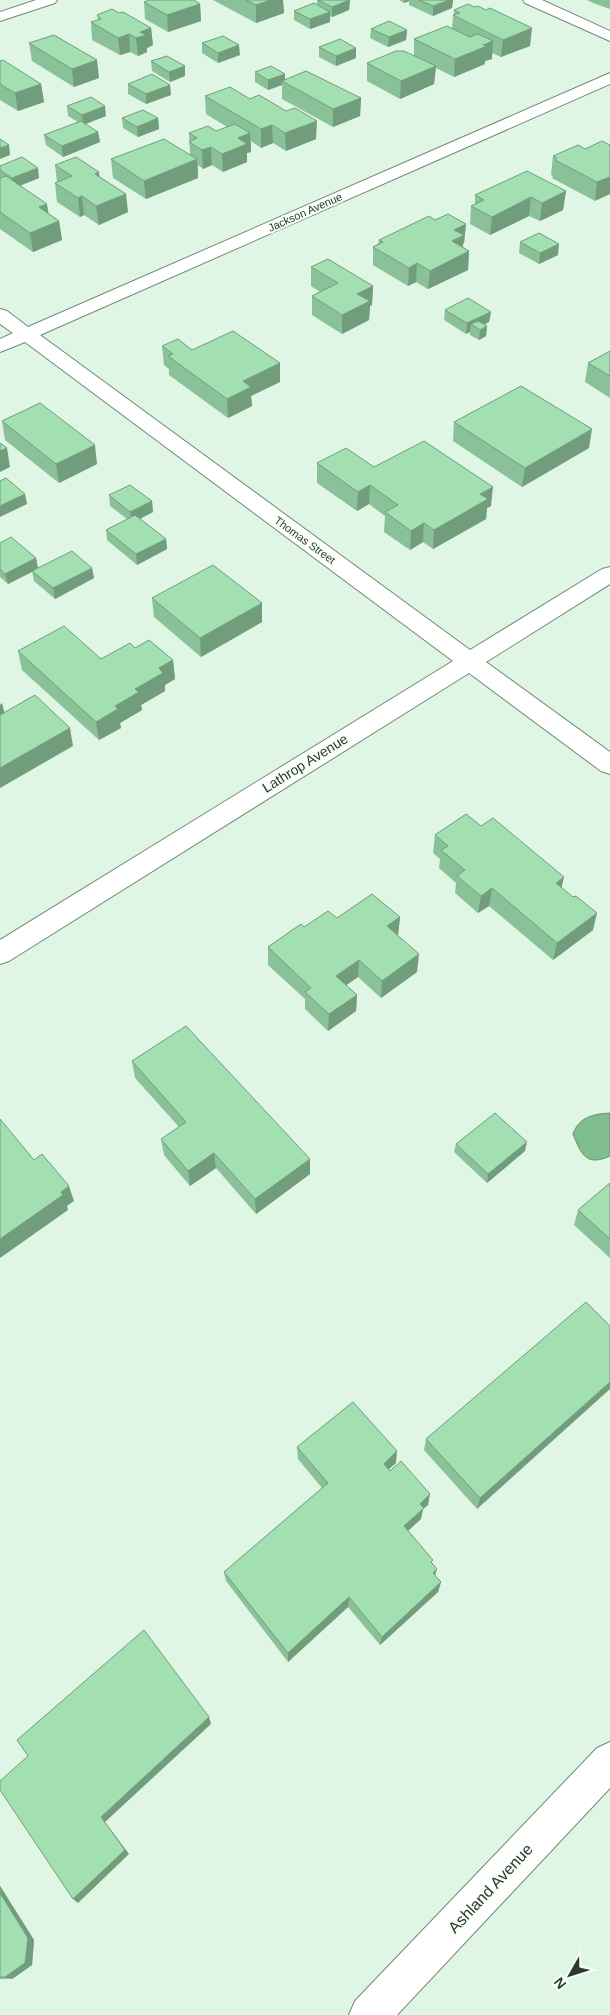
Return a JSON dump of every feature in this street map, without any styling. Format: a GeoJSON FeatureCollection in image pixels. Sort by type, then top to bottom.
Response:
{"type":"FeatureCollection","features":[{"type":"Feature","properties":{"kind":"street"},"geometry":{"type":"LineString","coordinates":[[0,17],[50,0]]}},
{"type":"Feature","properties":{"kind":"street"},"geometry":{"type":"LineString","coordinates":[[530,0],[610,36]]}},
{"type":"Feature","properties":{"kind":"street","name":"Jackson Avenue"},"geometry":{"type":"LineString","coordinates":[[0,346],[610,78]]}},
{"type":"Feature","properties":{"kind":"street","name":"Thomas Street"},"geometry":{"type":"LineString","coordinates":[[0,315],[610,765]]}},
{"type":"Feature","properties":{"kind":"street","name":"Lathrop Avenue"},"geometry":{"type":"LineString","coordinates":[[0,952],[610,574]]}},
{"type":"Feature","properties":{"kind":"street","name":"Ashland Avenue"},"geometry":{"type":"LineString","coordinates":[[369,2015],[610,1761]]}},
{"type":"Feature","properties":{"kind":"shaded area"},"geometry":{"type":"Polygon","coordinates":[[[610,1113],[610,1156],[602,1159],[590,1159],[582,1153],[573,1134],[583,1120],[598,1114],[610,1113]]]}},
{"type":"Feature","properties":{"kind":"building"},"geometry":{"type":"Polygon","coordinates":[[[149,0],[194,0],[200,4],[167,15],[144,2],[149,0]]]}},
{"type":"Feature","properties":{"kind":"building"},"geometry":{"type":"Polygon","coordinates":[[[246,0],[271,0],[256,5],[246,0]]]}},
{"type":"Feature","properties":{"kind":"building"},"geometry":{"type":"Polygon","coordinates":[[[318,0],[350,0],[332,7],[318,0]]]}},
{"type":"Feature","properties":{"kind":"building"},"geometry":{"type":"Polygon","coordinates":[[[419,0],[449,0],[433,6],[419,0]]]}},
{"type":"Feature","properties":{"kind":"building"},"geometry":{"type":"Polygon","coordinates":[[[314,3],[330,12],[310,19],[294,11],[314,3]]]}},
{"type":"Feature","properties":{"kind":"building"},"geometry":{"type":"Polygon","coordinates":[[[468,4],[486,10],[490,8],[532,28],[503,40],[453,15],[460,13],[454,10],[468,4]]]}},
{"type":"Feature","properties":{"kind":"building"},"geometry":{"type":"Polygon","coordinates":[[[112,9],[119,13],[123,12],[151,28],[140,32],[146,35],[136,38],[129,34],[118,38],[91,22],[101,19],[97,15],[112,9]]]}},
{"type":"Feature","properties":{"kind":"building"},"geometry":{"type":"Polygon","coordinates":[[[389,21],[407,30],[389,37],[371,29],[389,21]]]}},
{"type":"Feature","properties":{"kind":"building"},"geometry":{"type":"Polygon","coordinates":[[[447,26],[470,37],[478,34],[493,41],[483,45],[487,46],[455,59],[414,39],[447,26]]]}},
{"type":"Feature","properties":{"kind":"building"},"geometry":{"type":"Polygon","coordinates":[[[54,35],[97,60],[72,69],[29,43],[54,35]]]}},
{"type":"Feature","properties":{"kind":"building"},"geometry":{"type":"Polygon","coordinates":[[[223,36],[239,45],[218,53],[202,43],[223,36]]]}},
{"type":"Feature","properties":{"kind":"building"},"geometry":{"type":"Polygon","coordinates":[[[340,39],[356,48],[336,56],[319,47],[340,39]]]}},
{"type":"Feature","properties":{"kind":"building"},"geometry":{"type":"Polygon","coordinates":[[[396,51],[404,51],[436,66],[401,81],[367,63],[396,51]]]}},
{"type":"Feature","properties":{"kind":"building"},"geometry":{"type":"Polygon","coordinates":[[[167,56],[185,66],[169,72],[151,61],[167,56]]]}},
{"type":"Feature","properties":{"kind":"building"},"geometry":{"type":"Polygon","coordinates":[[[3,60],[41,84],[15,93],[0,84],[0,61],[3,60]]]}},
{"type":"Feature","properties":{"kind":"building"},"geometry":{"type":"Polygon","coordinates":[[[271,66],[285,74],[268,80],[255,72],[271,66]]]}},
{"type":"Feature","properties":{"kind":"building"},"geometry":{"type":"Polygon","coordinates":[[[306,71],[361,98],[333,109],[282,81],[306,71]]]}},
{"type":"Feature","properties":{"kind":"building"},"geometry":{"type":"Polygon","coordinates":[[[152,74],[170,85],[146,94],[128,84],[152,74]]]}},
{"type":"Feature","properties":{"kind":"building"},"geometry":{"type":"Polygon","coordinates":[[[230,87],[250,99],[259,95],[286,111],[295,108],[317,121],[285,133],[272,125],[261,129],[205,96],[230,87]]]}},
{"type":"Feature","properties":{"kind":"building"},"geometry":{"type":"Polygon","coordinates":[[[91,97],[105,106],[82,115],[67,106],[91,97]]]}},
{"type":"Feature","properties":{"kind":"building"},"geometry":{"type":"Polygon","coordinates":[[[143,110],[158,118],[137,127],[122,118],[143,110]]]}},
{"type":"Feature","properties":{"kind":"building"},"geometry":{"type":"Polygon","coordinates":[[[81,121],[98,132],[62,146],[44,135],[81,121]]]}},
{"type":"Feature","properties":{"kind":"building"},"geometry":{"type":"Polygon","coordinates":[[[235,124],[250,133],[238,138],[247,144],[222,154],[211,147],[202,150],[189,142],[197,138],[189,133],[208,126],[216,131],[235,124]]]}},
{"type":"Feature","properties":{"kind":"building"},"geometry":{"type":"Polygon","coordinates":[[[0,139],[9,145],[0,148],[0,139]]]}},
{"type":"Feature","properties":{"kind":"building"},"geometry":{"type":"Polygon","coordinates":[[[164,139],[197,159],[144,181],[111,159],[164,139]]]}},
{"type":"Feature","properties":{"kind":"building"},"geometry":{"type":"Polygon","coordinates":[[[602,141],[610,145],[610,177],[597,182],[555,160],[557,158],[553,156],[578,145],[585,149],[602,141]]]}},
{"type":"Feature","properties":{"kind":"building"},"geometry":{"type":"Polygon","coordinates":[[[22,157],[38,168],[12,178],[0,170],[0,166],[22,157]]]}},
{"type":"Feature","properties":{"kind":"building"},"geometry":{"type":"Polygon","coordinates":[[[76,157],[99,172],[95,174],[126,194],[96,206],[82,196],[78,198],[55,183],[72,176],[55,165],[76,157]]]}},
{"type":"Feature","properties":{"kind":"building"},"geometry":{"type":"Polygon","coordinates":[[[527,171],[566,191],[542,203],[531,197],[492,217],[471,206],[484,200],[475,195],[527,171]]]}},
{"type":"Feature","properties":{"kind":"building"},"geometry":{"type":"Polygon","coordinates":[[[6,176],[47,204],[39,207],[59,221],[30,233],[0,212],[0,178],[6,176]]]}},
{"type":"Feature","properties":{"kind":"building"},"geometry":{"type":"Polygon","coordinates":[[[448,214],[466,224],[454,230],[464,235],[452,241],[469,251],[430,271],[417,263],[409,268],[373,247],[383,242],[379,240],[429,216],[435,220],[448,214]]]}},
{"type":"Feature","properties":{"kind":"building"},"geometry":{"type":"Polygon","coordinates":[[[539,233],[559,244],[540,253],[520,242],[539,233]]]}},
{"type":"Feature","properties":{"kind":"building"},"geometry":{"type":"Polygon","coordinates":[[[328,259],[373,286],[357,294],[370,301],[342,315],[312,296],[338,283],[311,267],[328,259]]]}},
{"type":"Feature","properties":{"kind":"building"},"geometry":{"type":"Polygon","coordinates":[[[468,298],[491,312],[467,323],[445,310],[468,298]]]}},
{"type":"Feature","properties":{"kind":"building"},"geometry":{"type":"Polygon","coordinates":[[[478,321],[487,326],[480,330],[471,324],[478,321]]]}},
{"type":"Feature","properties":{"kind":"building"},"geometry":{"type":"Polygon","coordinates":[[[233,331],[280,363],[243,381],[251,387],[227,399],[168,356],[173,354],[162,346],[178,339],[192,350],[233,331]]]}},
{"type":"Feature","properties":{"kind":"building"},"geometry":{"type":"Polygon","coordinates":[[[610,351],[610,376],[588,363],[610,351]]]}},
{"type":"Feature","properties":{"kind":"building"},"geometry":{"type":"Polygon","coordinates":[[[521,386],[592,429],[525,468],[454,422],[521,386]]]}},
{"type":"Feature","properties":{"kind":"building"},"geometry":{"type":"Polygon","coordinates":[[[40,403],[95,445],[56,464],[2,421],[40,403]]]}},
{"type":"Feature","properties":{"kind":"building"},"geometry":{"type":"Polygon","coordinates":[[[424,441],[493,487],[480,494],[488,499],[434,530],[424,523],[411,531],[385,512],[398,505],[370,485],[358,492],[317,463],[346,448],[374,467],[424,441]]]}},
{"type":"Feature","properties":{"kind":"building"},"geometry":{"type":"Polygon","coordinates":[[[0,443],[7,448],[0,451],[0,443]]]}},
{"type":"Feature","properties":{"kind":"building"},"geometry":{"type":"Polygon","coordinates":[[[6,478],[25,494],[0,506],[0,481],[6,478]]]}},
{"type":"Feature","properties":{"kind":"building"},"geometry":{"type":"Polygon","coordinates":[[[130,485],[152,501],[130,512],[109,495],[130,485]]]}},
{"type":"Feature","properties":{"kind":"building"},"geometry":{"type":"Polygon","coordinates":[[[135,515],[166,539],[136,554],[106,530],[135,515]]]}},
{"type":"Feature","properties":{"kind":"building"},"geometry":{"type":"Polygon","coordinates":[[[11,537],[36,558],[5,574],[0,569],[0,543],[11,537]]]}},
{"type":"Feature","properties":{"kind":"building"},"geometry":{"type":"Polygon","coordinates":[[[72,551],[92,568],[53,588],[32,571],[72,551]]]}},
{"type":"Feature","properties":{"kind":"building"},"geometry":{"type":"Polygon","coordinates":[[[213,565],[262,603],[200,638],[152,598],[213,565]]]}},
{"type":"Feature","properties":{"kind":"building"},"geometry":{"type":"Polygon","coordinates":[[[64,626],[101,659],[130,643],[135,648],[149,640],[173,660],[159,668],[163,673],[135,689],[139,692],[115,706],[118,709],[96,722],[18,651],[64,626]]]}},
{"type":"Feature","properties":{"kind":"building"},"geometry":{"type":"Polygon","coordinates":[[[35,695],[70,728],[0,768],[0,715],[35,695]]]}},
{"type":"Feature","properties":{"kind":"building"},"geometry":{"type":"Polygon","coordinates":[[[466,814],[481,826],[493,818],[564,877],[556,883],[597,913],[557,943],[492,888],[481,896],[457,876],[465,870],[441,850],[448,846],[435,835],[466,814]]]}},
{"type":"Feature","properties":{"kind":"building"},"geometry":{"type":"Polygon","coordinates":[[[372,894],[400,917],[387,926],[419,954],[382,981],[359,960],[336,976],[357,995],[329,1014],[305,992],[311,988],[268,947],[301,924],[304,927],[328,911],[337,918],[372,894]]]}},
{"type":"Feature","properties":{"kind":"building"},"geometry":{"type":"Polygon","coordinates":[[[186,1026],[310,1159],[255,1199],[214,1153],[188,1171],[161,1139],[186,1122],[132,1061],[186,1026]]]}},
{"type":"Feature","properties":{"kind":"building"},"geometry":{"type":"Polygon","coordinates":[[[495,1113],[527,1142],[488,1174],[456,1144],[495,1113]]]}},
{"type":"Feature","properties":{"kind":"building"},"geometry":{"type":"Polygon","coordinates":[[[0,1119],[34,1160],[42,1154],[69,1186],[61,1192],[63,1195],[0,1239],[0,1119]]]}},
{"type":"Feature","properties":{"kind":"building"},"geometry":{"type":"Polygon","coordinates":[[[610,1183],[610,1239],[578,1210],[610,1183]]]}},
{"type":"Feature","properties":{"kind":"building"},"geometry":{"type":"Polygon","coordinates":[[[586,1302],[610,1326],[610,1382],[480,1498],[426,1439],[586,1302]]]}},
{"type":"Feature","properties":{"kind":"building"},"geometry":{"type":"Polygon","coordinates":[[[353,1402],[397,1451],[384,1464],[390,1471],[401,1461],[430,1494],[420,1504],[424,1508],[404,1526],[433,1560],[431,1562],[437,1569],[433,1573],[441,1582],[382,1637],[349,1597],[288,1653],[224,1572],[328,1483],[297,1447],[353,1402]]]}},
{"type":"Feature","properties":{"kind":"building"},"geometry":{"type":"Polygon","coordinates":[[[144,1630],[209,1717],[101,1817],[125,1850],[73,1899],[0,1790],[0,1781],[28,1756],[17,1740],[144,1630]]]}},
{"type":"Feature","properties":{"kind":"building"},"geometry":{"type":"Polygon","coordinates":[[[0,1893],[28,1938],[25,1963],[5,1977],[0,1977],[0,1893]]]}}]}
